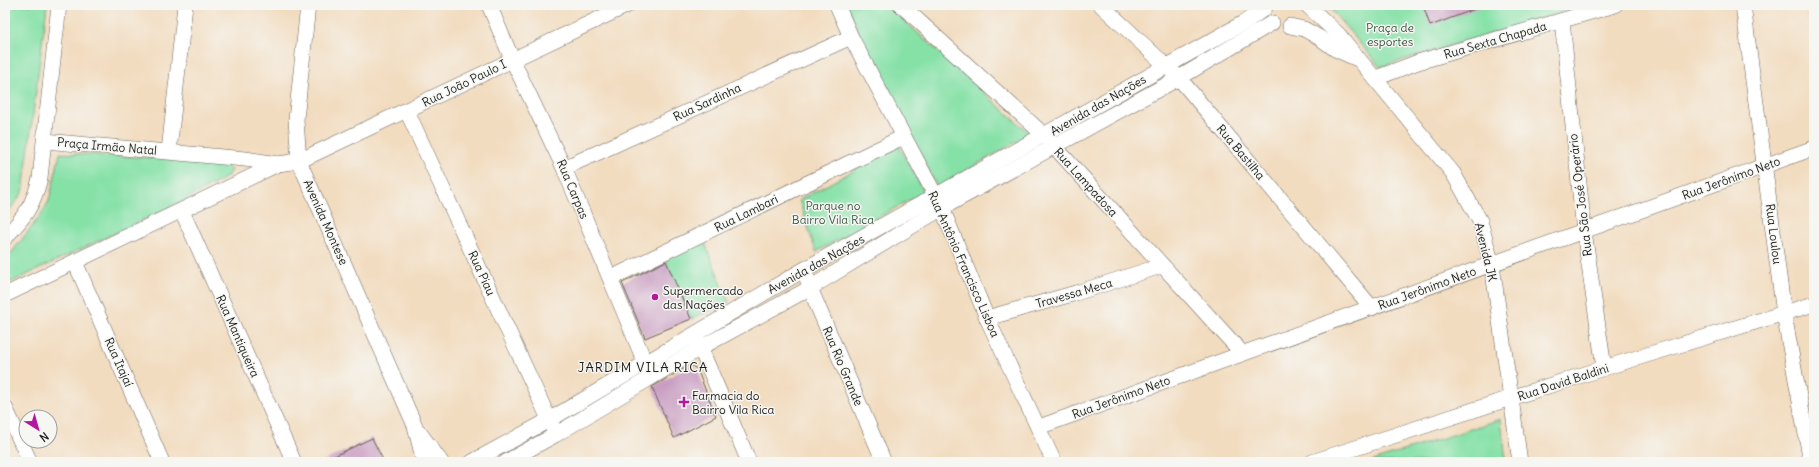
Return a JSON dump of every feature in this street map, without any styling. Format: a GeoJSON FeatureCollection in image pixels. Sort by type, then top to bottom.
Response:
{"type":"FeatureCollection","features":[{"type":"Feature","properties":{"kind":"street"},"geometry":{"type":"LineString","coordinates":[[45,140],[59,5]]}},
{"type":"Feature","properties":{"kind":"street"},"geometry":{"type":"LineString","coordinates":[[169,152],[185,5]]}},
{"type":"Feature","properties":{"kind":"street","name":"Avenida Montese"},"geometry":{"type":"LineString","coordinates":[[308,5],[296,120],[299,161],[415,426],[424,462]]}},
{"type":"Feature","properties":{"kind":"street","name":"Rua Carpas"},"geometry":{"type":"LineString","coordinates":[[489,5],[512,59],[564,168],[651,376]]}},
{"type":"Feature","properties":{"kind":"street","name":"Rua João Paulo I"},"geometry":{"type":"LineString","coordinates":[[299,161],[628,5]]}},
{"type":"Feature","properties":{"kind":"street","name":"Rua Antônio Francisco Lisboa"},"geometry":{"type":"LineString","coordinates":[[837,5],[850,37],[938,202],[987,318],[1054,462]]}},
{"type":"Feature","properties":{"kind":"street","name":"Rua Lampadosa"},"geometry":{"type":"LineString","coordinates":[[901,5],[1049,141],[1161,266],[1242,353]]}},
{"type":"Feature","properties":{"kind":"street","name":"Rua Bastilha"},"geometry":{"type":"LineString","coordinates":[[1101,5],[1178,78],[1372,308]]}},
{"type":"Feature","properties":{"kind":"street"},"geometry":{"type":"LineString","coordinates":[[1290,26],[1300,18],[1302,5]]}},
{"type":"Feature","properties":{"kind":"street","name":"Avenida JK"},"geometry":{"type":"LineString","coordinates":[[1307,5],[1338,34],[1356,58],[1376,78],[1453,173],[1480,221],[1492,265],[1520,462]]}},
{"type":"Feature","properties":{"kind":"street","name":"Rua Sexta Chapada"},"geometry":{"type":"LineString","coordinates":[[1376,78],[1418,62],[1615,5]]}},
{"type":"Feature","properties":{"kind":"street","name":"Rua Loulou"},"geometry":{"type":"LineString","coordinates":[[1743,5],[1766,166],[1784,314],[1811,462]]}},
{"type":"Feature","properties":{"kind":"street"},"geometry":{"type":"LineString","coordinates":[[1265,7],[1268,19],[1272,23]]}},
{"type":"Feature","properties":{"kind":"street","name":"Avenida das Nações"},"geometry":{"type":"LineString","coordinates":[[1049,141],[1166,66],[1245,22],[1265,7]]}},
{"type":"Feature","properties":{"kind":"street","name":"Rua São José Operário"},"geometry":{"type":"LineString","coordinates":[[1562,21],[1584,231],[1604,368]]}},
{"type":"Feature","properties":{"kind":"street","name":"Avenida das Nações"},"geometry":{"type":"LineString","coordinates":[[472,462],[549,420],[694,333],[805,269],[938,202],[1049,141],[1178,78],[1272,23]]}},
{"type":"Feature","properties":{"kind":"street","name":"Avenida JK"},"geometry":{"type":"LineString","coordinates":[[1272,23],[1278,26],[1290,26],[1304,29],[1335,49],[1356,58]]}},
{"type":"Feature","properties":{"kind":"street","name":"Rua Sardinha"},"geometry":{"type":"LineString","coordinates":[[564,168],[850,37]]}},
{"type":"Feature","properties":{"kind":"street","name":"Rua Piau"},"geometry":{"type":"LineString","coordinates":[[407,111],[555,435]]}},
{"type":"Feature","properties":{"kind":"street","name":"Rua Lambari"},"geometry":{"type":"LineString","coordinates":[[611,278],[903,137]]}},
{"type":"Feature","properties":{"kind":"street","name":"Praça Irmão Natal"},"geometry":{"type":"LineString","coordinates":[[5,238],[26,214],[36,192],[45,140],[278,164],[299,161]]}},
{"type":"Feature","properties":{"kind":"street","name":"Rua Jerônimo Neto"},"geometry":{"type":"LineString","coordinates":[[1039,427],[1814,148]]}},
{"type":"Feature","properties":{"kind":"street","name":"Praça Irmão Natal"},"geometry":{"type":"LineString","coordinates":[[5,295],[278,164]]}},
{"type":"Feature","properties":{"kind":"street","name":"Avenida das Nações"},"geometry":{"type":"LineString","coordinates":[[506,462],[555,435],[651,376],[810,288],[938,202]]}},
{"type":"Feature","properties":{"kind":"street","name":"Rua Mantiqueira"},"geometry":{"type":"LineString","coordinates":[[182,211],[294,462]]}},
{"type":"Feature","properties":{"kind":"street","name":"Rua Itajaí"},"geometry":{"type":"LineString","coordinates":[[75,262],[162,462]]}},
{"type":"Feature","properties":{"kind":"street","name":"Travessa Meca"},"geometry":{"type":"LineString","coordinates":[[987,318],[1076,293],[1161,266]]}},
{"type":"Feature","properties":{"kind":"street","name":"Rua Rio Grande"},"geometry":{"type":"LineString","coordinates":[[805,269],[810,288],[884,462]]}},
{"type":"Feature","properties":{"kind":"street","name":"Rua David Baldini"},"geometry":{"type":"LineString","coordinates":[[1312,462],[1604,368],[1814,304]]}},
{"type":"Feature","properties":{"kind":"street"},"geometry":{"type":"LineString","coordinates":[[694,333],[749,462]]}},
{"type":"Feature","properties":{"kind":"street"},"geometry":{"type":"LineString","coordinates":[[5,407],[30,462]]}},
{"type":"Feature","properties":{"kind":"street","name":"Avenida Montese"},"geometry":{"type":"LineString","coordinates":[[415,426],[441,462]]}},
{"type":"Feature","properties":{"kind":"green space"},"geometry":{"type":"Polygon","coordinates":[[[5,5],[47,5],[23,192],[5,216],[5,5]]]}},
{"type":"Feature","properties":{"kind":"green space"},"geometry":{"type":"Polygon","coordinates":[[[847,5],[887,5],[1030,134],[937,187],[860,35],[847,5]]]}},
{"type":"Feature","properties":{"kind":"green space","name":"Praça de esportes"},"geometry":{"type":"Polygon","coordinates":[[[1327,5],[1585,5],[1380,67],[1327,5]]]}},
{"type":"Feature","properties":{"kind":"green space","name":"Parque no Bairro Vila Rica"},"geometry":{"type":"Polygon","coordinates":[[[899,146],[924,192],[816,252],[799,200],[899,146]]]}},
{"type":"Feature","properties":{"kind":"green space"},"geometry":{"type":"Polygon","coordinates":[[[60,153],[193,160],[225,164],[231,170],[227,177],[183,201],[5,285],[5,261],[40,216],[49,201],[60,153]]]}},
{"type":"Feature","properties":{"kind":"green space"},"geometry":{"type":"Polygon","coordinates":[[[704,241],[729,302],[691,319],[664,257],[704,241]]]}},
{"type":"Feature","properties":{"kind":"green space"},"geometry":{"type":"Polygon","coordinates":[[[1501,419],[1506,462],[1370,462],[1501,419]]]}},
{"type":"Feature","properties":{"kind":"building"},"geometry":{"type":"Polygon","coordinates":[[[1423,5],[1483,5],[1483,6],[1430,26],[1423,5]]]}},
{"type":"Feature","properties":{"kind":"building","name":"Supermercado das Nações"},"geometry":{"type":"Polygon","coordinates":[[[666,261],[691,319],[645,338],[622,283],[666,261]]]}},
{"type":"Feature","properties":{"kind":"building","name":"Farmacia do Bairro Vila Rica"},"geometry":{"type":"Polygon","coordinates":[[[690,365],[697,369],[716,416],[674,438],[652,387],[690,365]]]}},
{"type":"Feature","properties":{"kind":"building"},"geometry":{"type":"Polygon","coordinates":[[[372,438],[384,462],[322,462],[372,438]]]}},
{"type":"Feature","properties":{"kind":"place","name":"Supermercado das Nações"},"geometry":{"type":"Point","coordinates":[655,297]}},
{"type":"Feature","properties":{"kind":"place","name":"Farmacia do Bairro Vila Rica"},"geometry":{"type":"Point","coordinates":[684,402]}},
{"type":"Feature","properties":{"kind":"district","name":"JARDIM VILA RICA"},"geometry":{"type":"Point","coordinates":[643,367]}}]}
